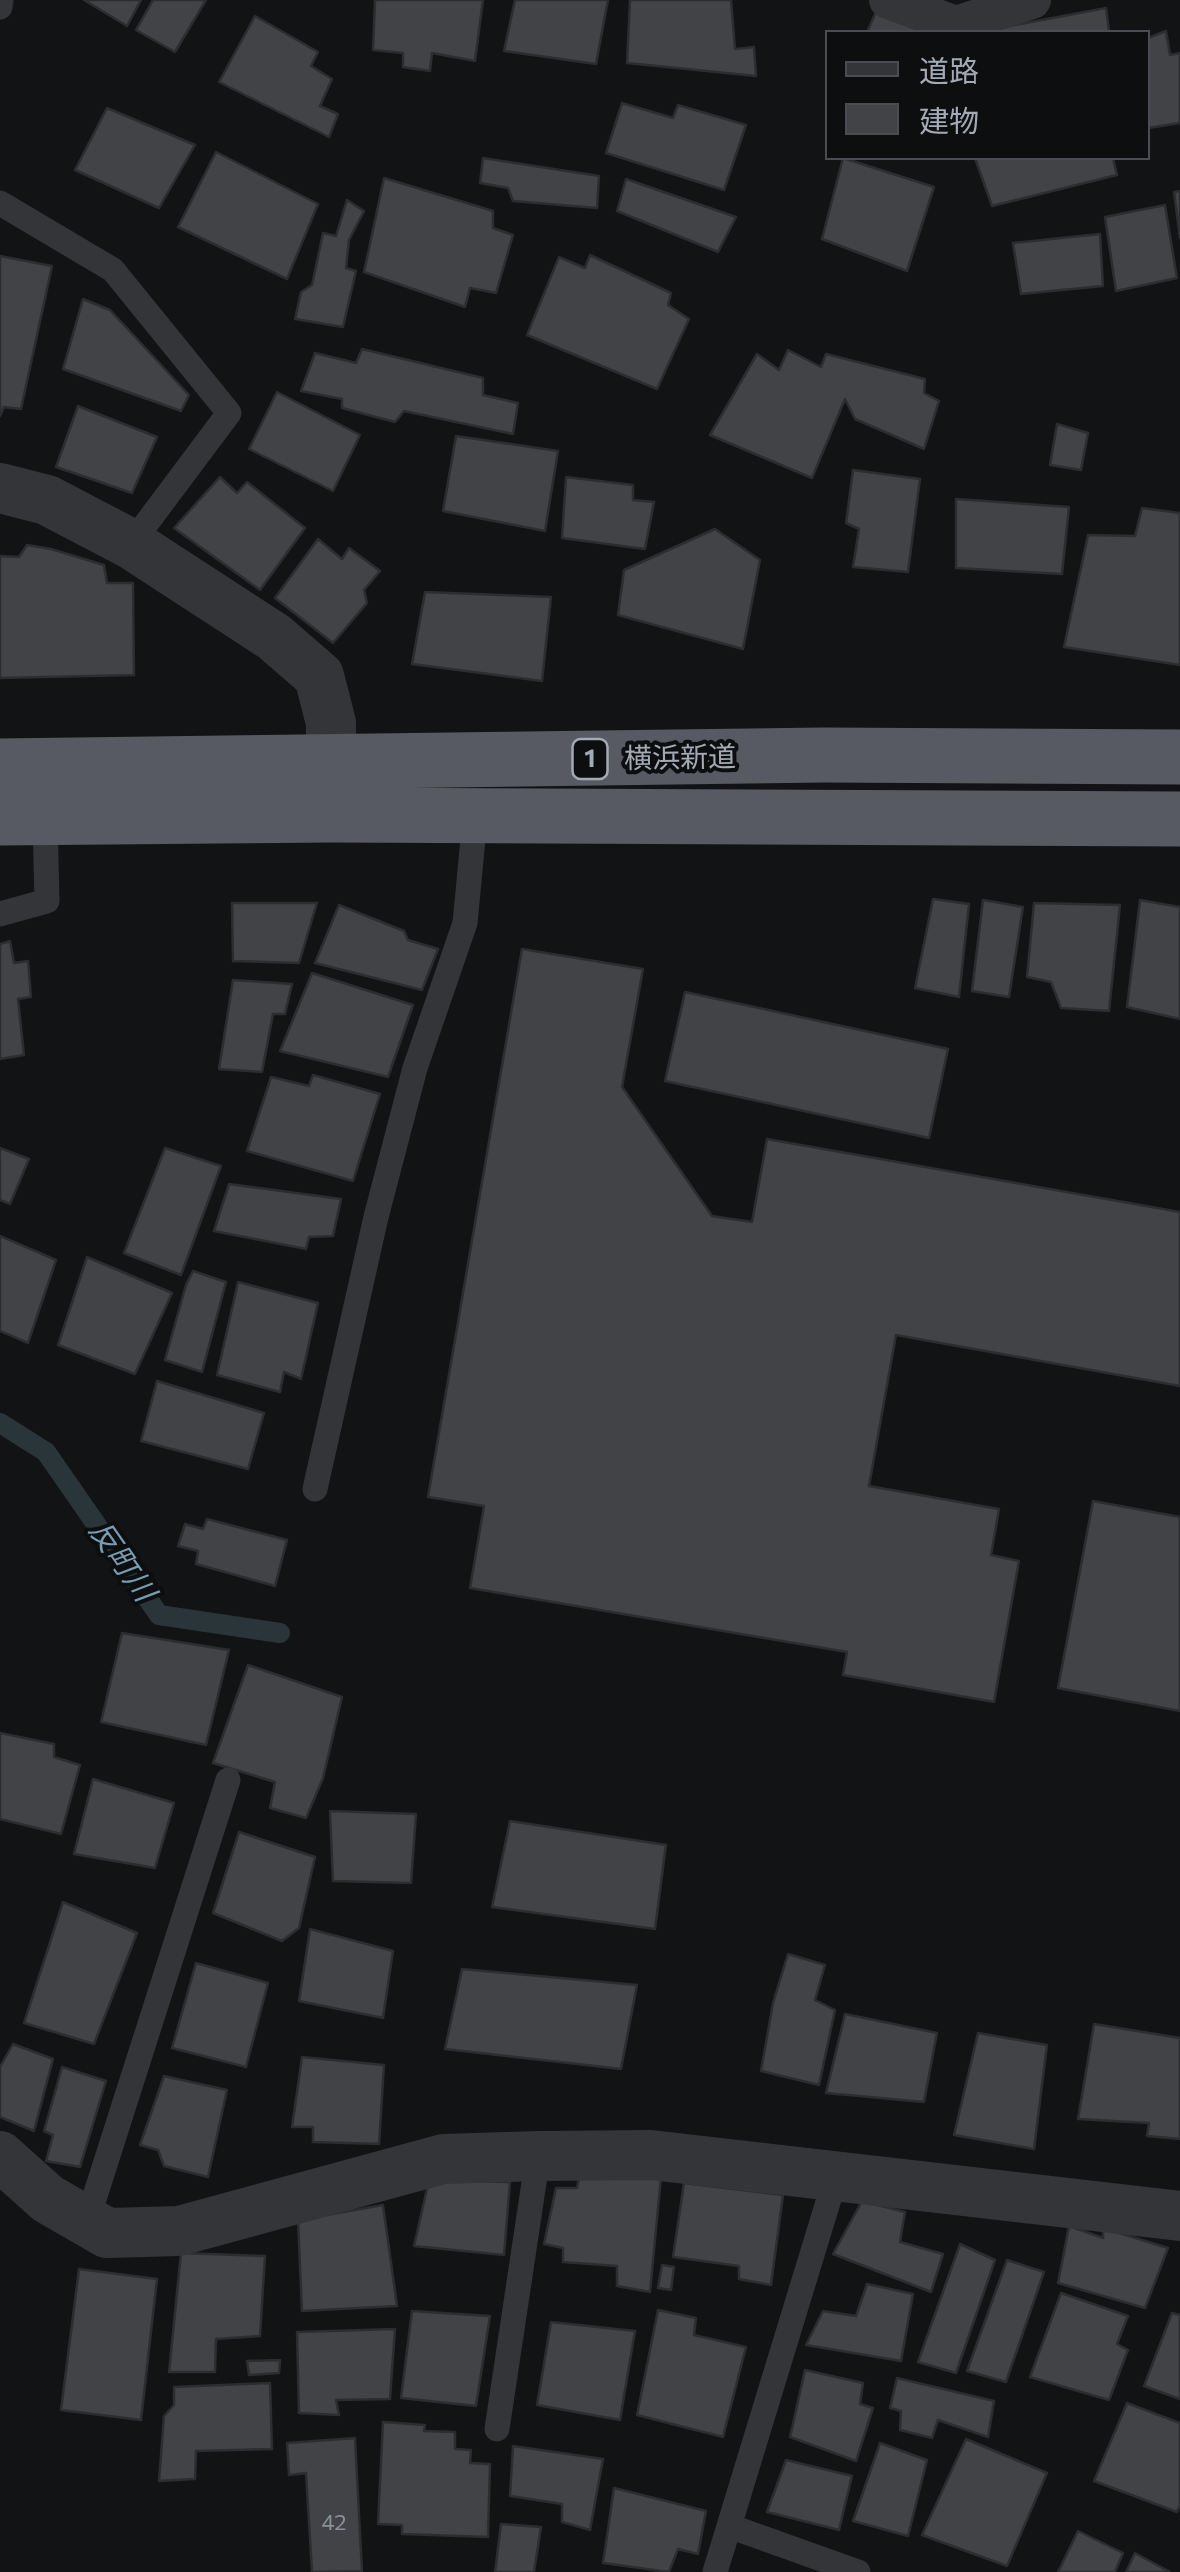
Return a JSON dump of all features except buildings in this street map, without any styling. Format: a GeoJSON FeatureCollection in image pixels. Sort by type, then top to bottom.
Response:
{"type":"FeatureCollection","features":[{"type":"Feature","properties":{"kind":"highway","name":"横浜新道"},"geometry":{"type":"LineString","coordinates":[[22,818],[332,789],[824,755],[1180,757]]}},
{"type":"Feature","properties":{"kind":"highway","name":"横浜新道"},"geometry":{"type":"LineString","coordinates":[[0,766],[332,789],[475,818],[1180,819]]}},
{"type":"Feature","properties":{"kind":"street"},"geometry":{"type":"LineString","coordinates":[[888,0],[956,25],[1032,0]]}},
{"type":"Feature","properties":{"kind":"street"},"geometry":{"type":"LineString","coordinates":[[0,488],[48,500],[131,544],[274,637],[319,676],[331,723],[332,789]]}},
{"type":"Feature","properties":{"kind":"street"},"geometry":{"type":"LineString","coordinates":[[0,2156],[48,2199],[108,2233],[179,2231],[442,2158],[538,2156],[650,2155],[1180,2216]]}},
{"type":"Feature","properties":{"kind":"lane"},"geometry":{"type":"LineString","coordinates":[[0,203],[113,270],[229,414],[131,544]]}},
{"type":"Feature","properties":{"kind":"lane"},"geometry":{"type":"LineString","coordinates":[[0,914],[46,901],[22,818]]}},
{"type":"Feature","properties":{"kind":"lane"},"geometry":{"type":"LineString","coordinates":[[315,1489],[376,1217],[410,1086],[465,923],[475,818]]}},
{"type":"Feature","properties":{"kind":"lane"},"geometry":{"type":"LineString","coordinates":[[86,2221],[228,1780]]}},
{"type":"Feature","properties":{"kind":"lane"},"geometry":{"type":"LineString","coordinates":[[498,2429],[538,2156]]}},
{"type":"Feature","properties":{"kind":"lane"},"geometry":{"type":"LineString","coordinates":[[714,2572],[836,2176]]}},
{"type":"Feature","properties":{"kind":"lane"},"geometry":{"type":"LineString","coordinates":[[729,2526],[858,2572]]}},
{"type":"Feature","properties":{"kind":"waterway","name":"反町川"},"geometry":{"type":"LineString","coordinates":[[0,1423],[46,1452],[159,1615],[280,1633]]}}]}
